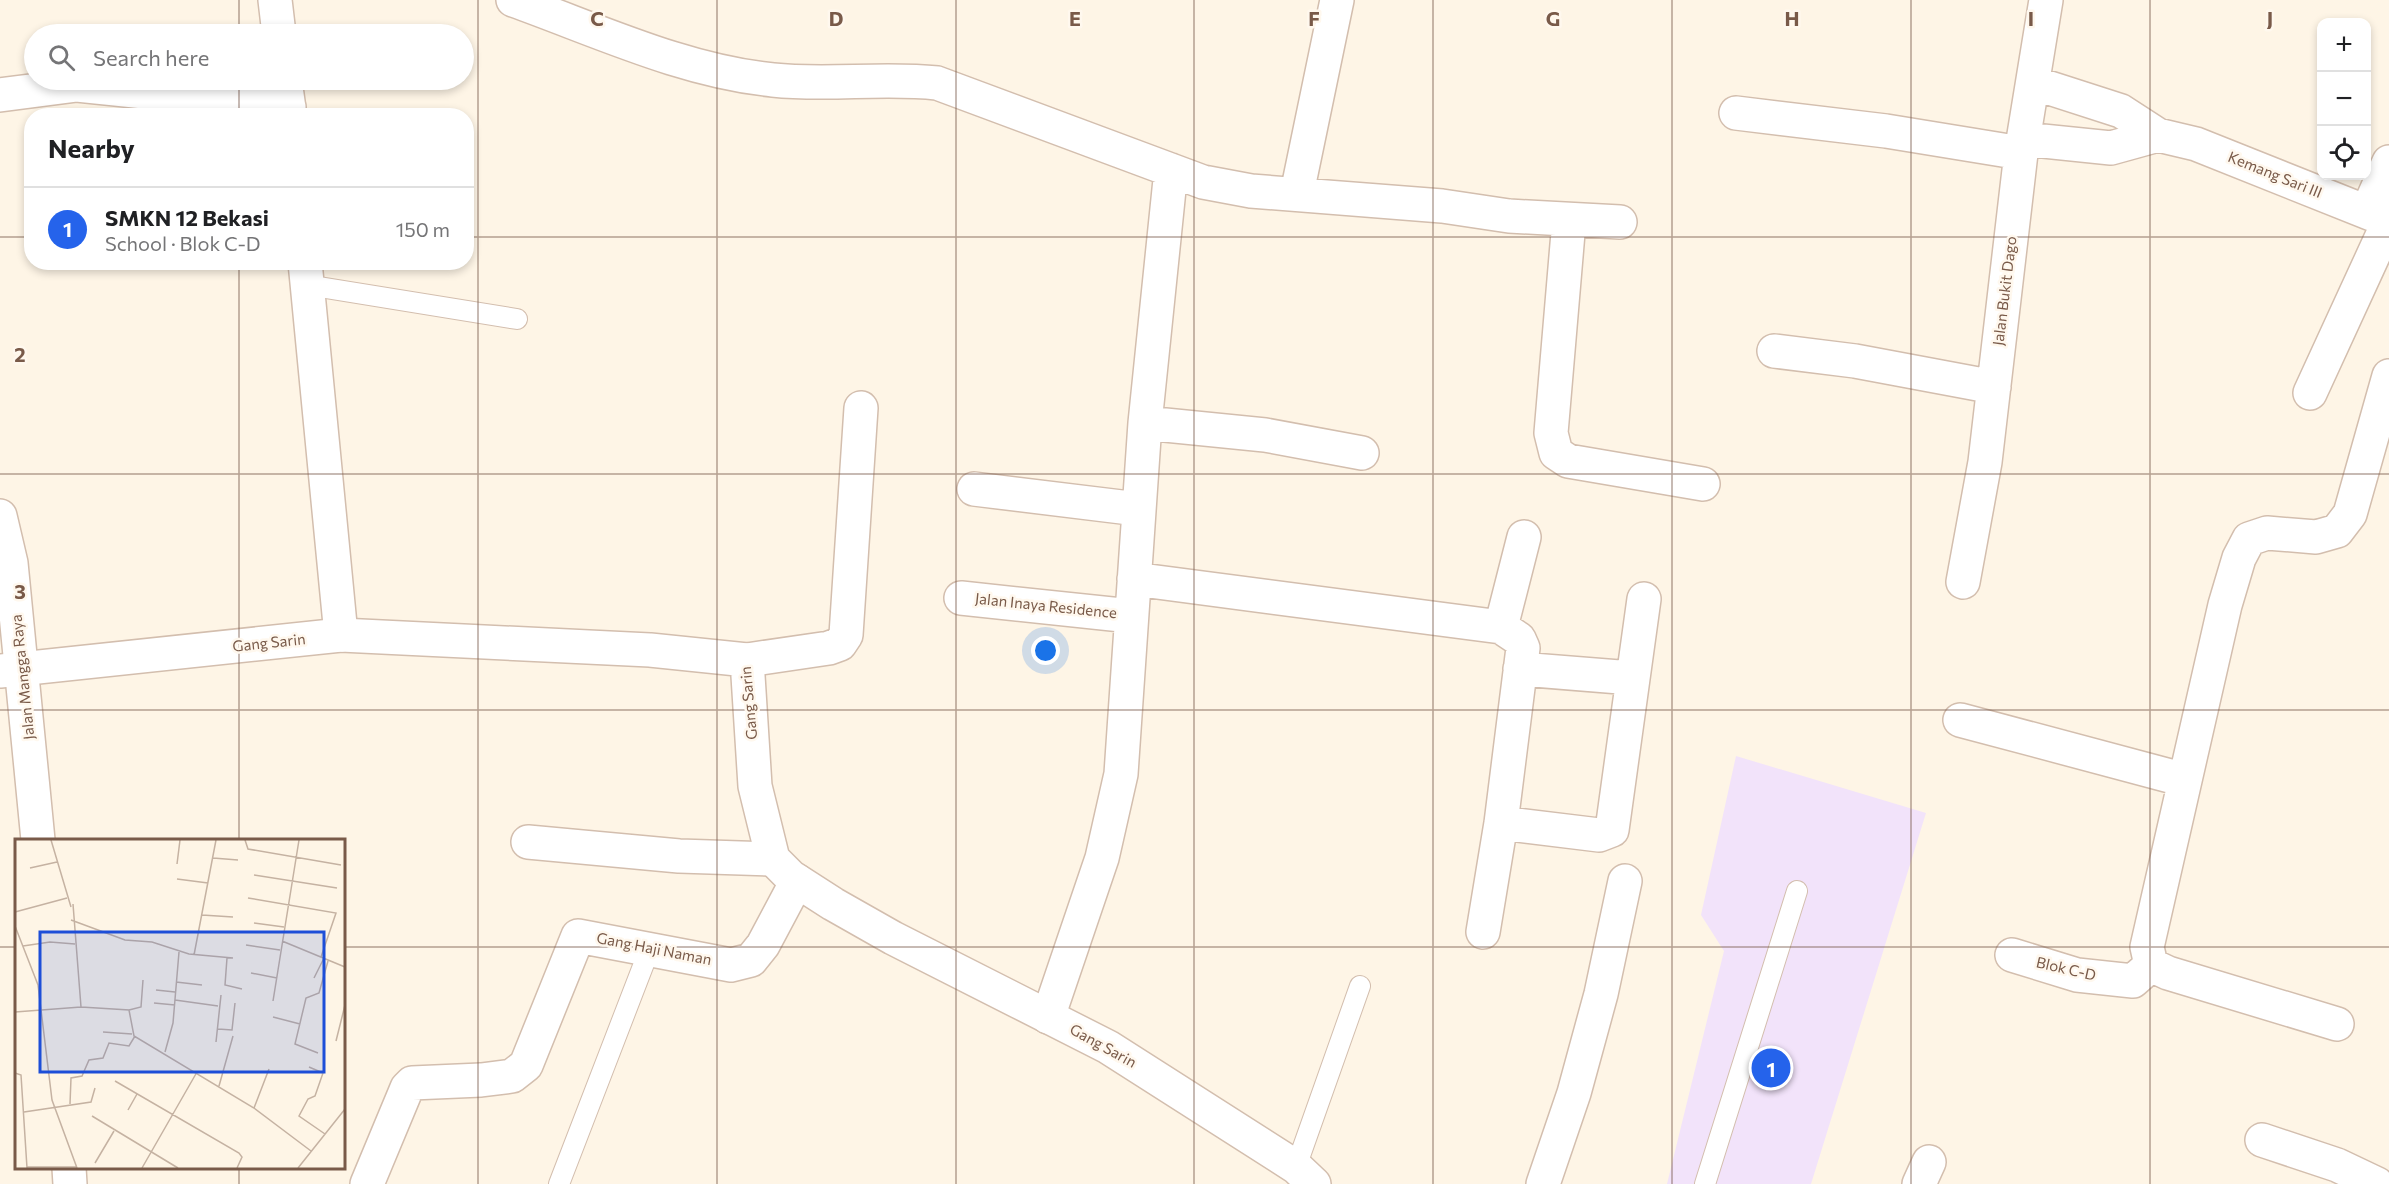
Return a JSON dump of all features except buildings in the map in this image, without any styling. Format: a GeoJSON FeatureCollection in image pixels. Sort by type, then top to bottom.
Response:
{"type":"FeatureCollection","features":[{"type":"Feature","properties":{"kind":"street"},"geometry":{"type":"LineString","coordinates":[[275,0],[278,24]]}},
{"type":"Feature","properties":{"kind":"street"},"geometry":{"type":"LineString","coordinates":[[513,0],[712,71],[775,81],[911,80],[937,83],[1212,184],[1251,191],[1297,193],[1569,221],[1620,222]]}},
{"type":"Feature","properties":{"kind":"street"},"geometry":{"type":"LineString","coordinates":[[1297,193],[1337,0]]}},
{"type":"Feature","properties":{"kind":"street","name":"Jalan Bukit Dago"},"geometry":{"type":"LineString","coordinates":[[1963,582],[1985,462],[2023,146],[2046,0]]}},
{"type":"Feature","properties":{"kind":"street","name":"Kemang Sari III"},"geometry":{"type":"LineString","coordinates":[[2034,82],[2121,111],[2158,135],[2196,144],[2382,218]]}},
{"type":"Feature","properties":{"kind":"street"},"geometry":{"type":"LineString","coordinates":[[0,95],[38,90]]}},
{"type":"Feature","properties":{"kind":"street"},"geometry":{"type":"LineString","coordinates":[[147,90],[288,100]]}},
{"type":"Feature","properties":{"kind":"street","name":"Kemang Sari III"},"geometry":{"type":"LineString","coordinates":[[1736,113],[2023,146],[2111,148],[2158,135]]}},
{"type":"Feature","properties":{"kind":"street"},"geometry":{"type":"LineString","coordinates":[[2310,393],[2382,218],[2389,162]]}},
{"type":"Feature","properties":{"kind":"street"},"geometry":{"type":"LineString","coordinates":[[1048,1017],[1102,858],[1121,774],[1145,423],[1171,170]]}},
{"type":"Feature","properties":{"kind":"street"},"geometry":{"type":"LineString","coordinates":[[1569,221],[1551,433],[1556,453],[1568,460],[1703,484]]}},
{"type":"Feature","properties":{"kind":"street"},"geometry":{"type":"LineString","coordinates":[[306,274],[341,635]]}},
{"type":"Feature","properties":{"kind":"street"},"geometry":{"type":"LineString","coordinates":[[1774,351],[1855,361],[1994,387]]}},
{"type":"Feature","properties":{"kind":"street"},"geometry":{"type":"LineString","coordinates":[[2337,1024],[2168,973],[2151,965],[2147,947],[2225,605],[2244,548],[2249,539],[2266,532],[2316,537],[2337,531],[2350,514],[2389,376]]}},
{"type":"Feature","properties":{"kind":"street"},"geometry":{"type":"LineString","coordinates":[[747,660],[830,648],[840,644],[846,635],[861,408]]}},
{"type":"Feature","properties":{"kind":"street"},"geometry":{"type":"LineString","coordinates":[[1145,423],[1265,435],[1362,453]]}},
{"type":"Feature","properties":{"kind":"street"},"geometry":{"type":"LineString","coordinates":[[974,489],[1138,509]]}},
{"type":"Feature","properties":{"kind":"street","name":"Jalan Mangga Raya"},"geometry":{"type":"LineString","coordinates":[[0,516],[11,563],[12,670],[38,839]]}},
{"type":"Feature","properties":{"kind":"street"},"geometry":{"type":"LineString","coordinates":[[1501,627],[1524,537]]}},
{"type":"Feature","properties":{"kind":"street"},"geometry":{"type":"LineString","coordinates":[[1134,579],[1501,627],[1519,639],[1523,648],[1502,823],[1483,932]]}},
{"type":"Feature","properties":{"kind":"street","name":"Jalan Inaya Residence"},"geometry":{"type":"LineString","coordinates":[[961,598],[1131,616]]}},
{"type":"Feature","properties":{"kind":"street"},"geometry":{"type":"LineString","coordinates":[[1502,823],[1599,835],[1612,831],[1616,823],[1632,678],[1644,599]]}},
{"type":"Feature","properties":{"kind":"street","name":"Gang Sarin"},"geometry":{"type":"LineString","coordinates":[[12,670],[341,635],[650,650],[747,660],[755,786],[773,859],[797,881],[832,904],[1108,1047],[1305,1176]]}},
{"type":"Feature","properties":{"kind":"street"},"geometry":{"type":"LineString","coordinates":[[1520,669],[1632,678]]}},
{"type":"Feature","properties":{"kind":"street"},"geometry":{"type":"LineString","coordinates":[[1960,720],[2185,780]]}},
{"type":"Feature","properties":{"kind":"street"},"geometry":{"type":"LineString","coordinates":[[528,842],[679,856],[773,859]]}},
{"type":"Feature","properties":{"kind":"street","name":"Gang Haji Naman"},"geometry":{"type":"LineString","coordinates":[[367,1184],[412,1083],[481,1080],[512,1076],[526,1065],[578,936],[731,965],[751,960],[763,945],[797,881]]}},
{"type":"Feature","properties":{"kind":"street"},"geometry":{"type":"LineString","coordinates":[[1543,1184],[1574,1093],[1601,994],[1625,881]]}},
{"type":"Feature","properties":{"kind":"street","name":"Blok C-D"},"geometry":{"type":"LineString","coordinates":[[2012,956],[2078,975],[2133,981],[2151,965]]}},
{"type":"Feature","properties":{"kind":"street"},"geometry":{"type":"LineString","coordinates":[[2262,1140],[2337,1165],[2377,1184]]}},
{"type":"Feature","properties":{"kind":"street"},"geometry":{"type":"LineString","coordinates":[[69,1169],[70,1184]]}},
{"type":"Feature","properties":{"kind":"lane"},"geometry":{"type":"LineString","coordinates":[[306,274],[516,319]]}},
{"type":"Feature","properties":{"kind":"lane"},"geometry":{"type":"LineString","coordinates":[[1705,1184],[1797,891]]}},
{"type":"Feature","properties":{"kind":"lane"},"geometry":{"type":"LineString","coordinates":[[559,1184],[650,948]]}},
{"type":"Feature","properties":{"kind":"lane"},"geometry":{"type":"LineString","coordinates":[[1305,1176],[1360,986]]}},
{"type":"Feature","properties":{"kind":"shaded area"},"geometry":{"type":"Polygon","coordinates":[[[1736,756],[1926,813],[1811,1184],[1667,1184],[1724,951],[1701,915],[1736,756]]]}},
{"type":"Feature","properties":{"kind":"place","name":"SMKN 12 Bekasi"},"geometry":{"type":"Point","coordinates":[1771,1068]}}]}
